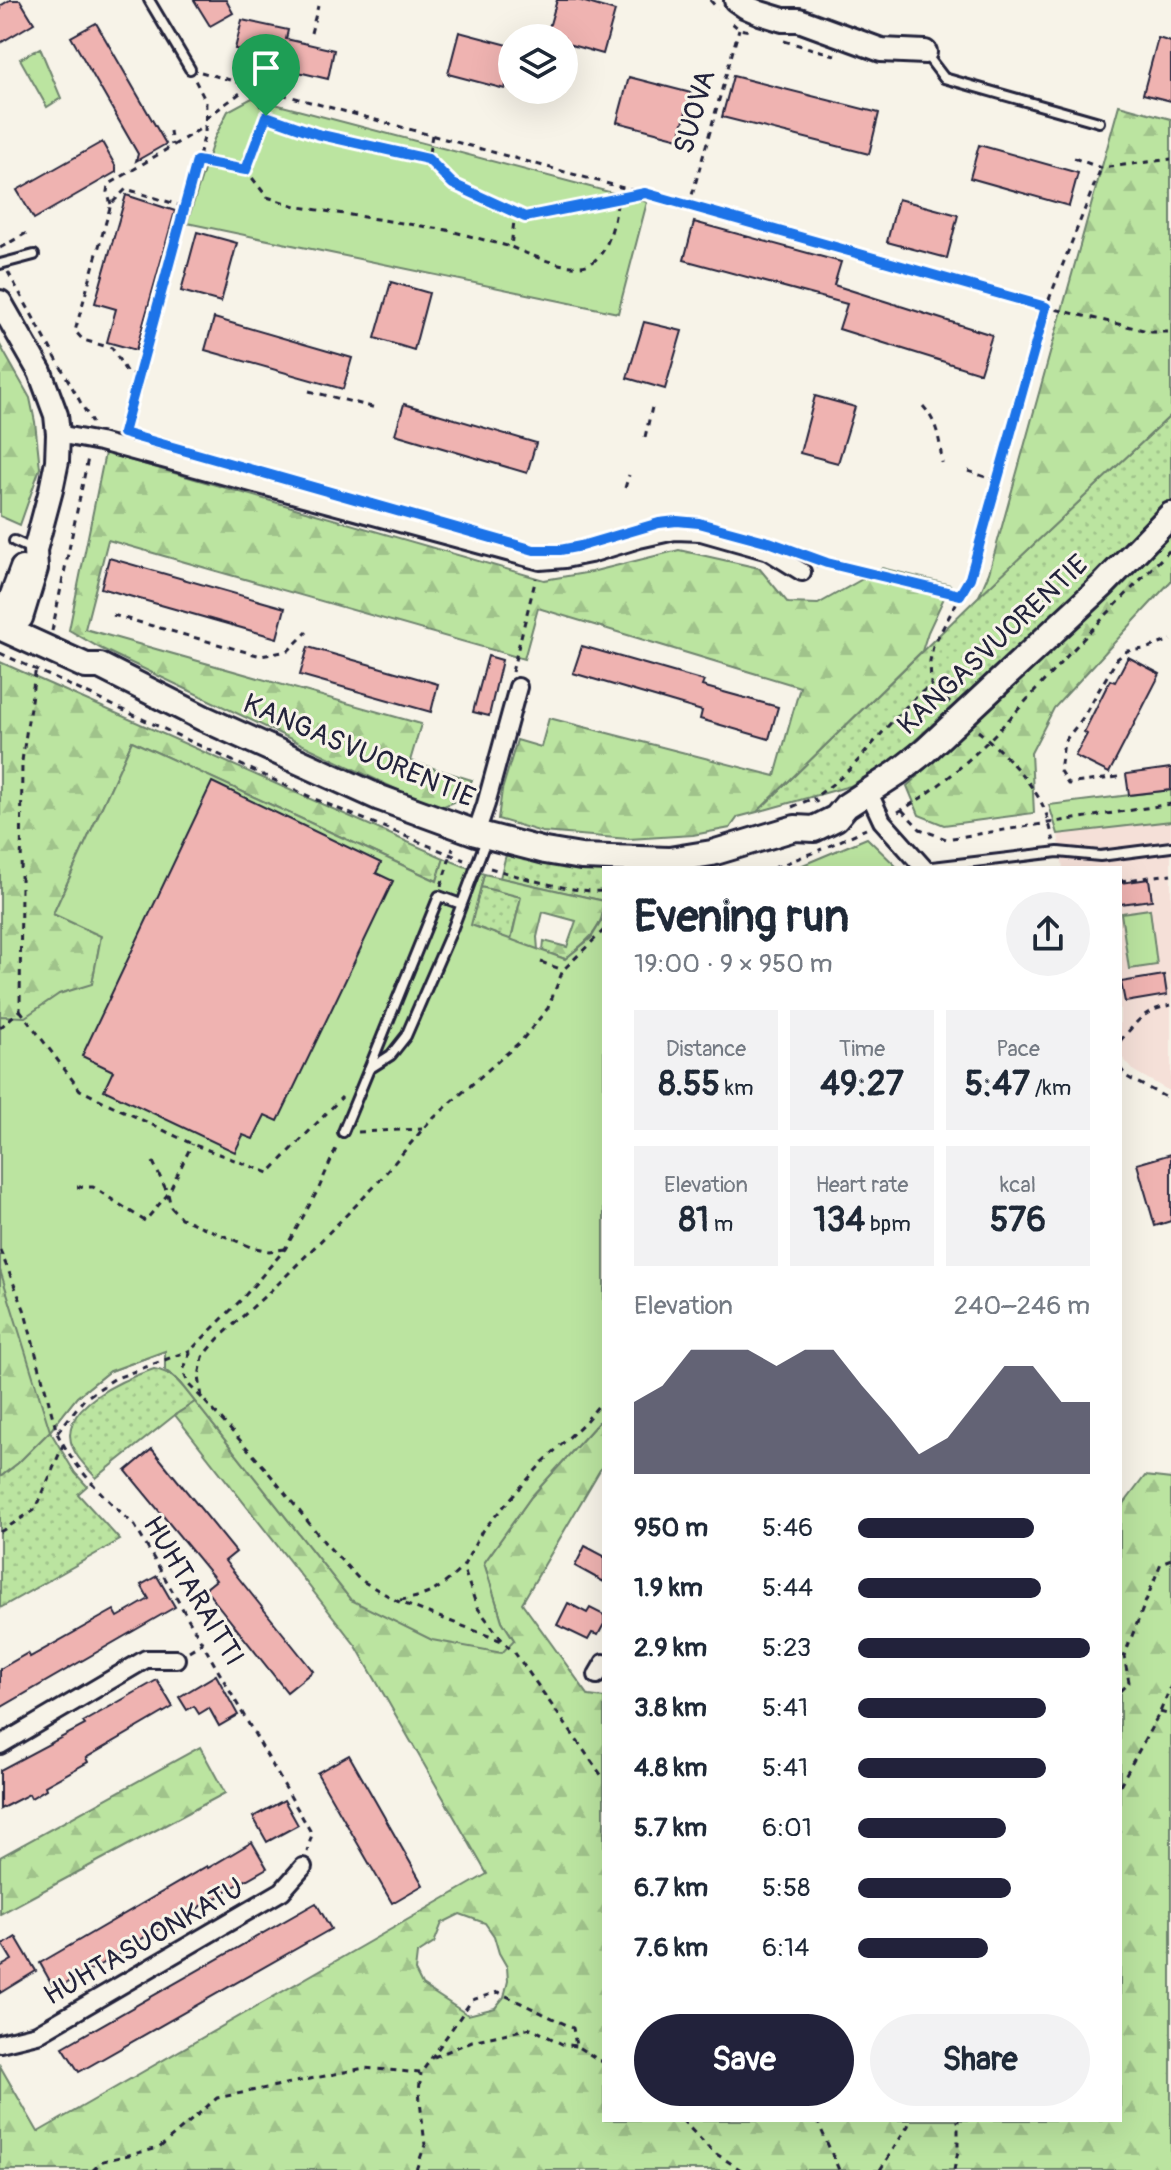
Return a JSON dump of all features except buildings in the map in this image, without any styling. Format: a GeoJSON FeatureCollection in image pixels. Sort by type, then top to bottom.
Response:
{"type":"FeatureCollection","features":[{"type":"Feature","properties":{"kind":"main road","name":"KANGASVUORENTIE"},"geometry":{"type":"LineString","coordinates":[[5,625],[86,666],[100,666],[380,798],[482,834],[545,851],[581,857],[669,860],[712,853],[795,828],[814,829],[827,825],[846,806],[869,793],[925,751],[1103,585],[1171,515]]}},
{"type":"Feature","properties":{"kind":"street"},"geometry":{"type":"LineString","coordinates":[[736,0],[760,13],[783,20],[799,20],[881,50],[925,52]]}},
{"type":"Feature","properties":{"kind":"street"},"geometry":{"type":"LineString","coordinates":[[0,302],[40,372],[56,415],[58,434],[51,490],[24,546],[24,565],[5,625]]}},
{"type":"Feature","properties":{"kind":"street"},"geometry":{"type":"LineString","coordinates":[[58,434],[100,442],[540,561],[590,554],[675,531],[701,532],[768,551],[802,572]]}},
{"type":"Feature","properties":{"kind":"street"},"geometry":{"type":"LineString","coordinates":[[482,834],[518,687]]}},
{"type":"Feature","properties":{"kind":"street"},"geometry":{"type":"LineString","coordinates":[[869,793],[882,821],[922,866]]}},
{"type":"Feature","properties":{"kind":"street"},"geometry":{"type":"LineString","coordinates":[[0,1745],[146,1659],[176,1659]]}},
{"type":"Feature","properties":{"kind":"street","name":"HUHTASUONKATU"},"geometry":{"type":"LineString","coordinates":[[0,2043],[37,2034],[282,1891],[303,1867]]}},
{"type":"Feature","properties":{"kind":"lane"},"geometry":{"type":"LineString","coordinates":[[149,0],[190,69]]}},
{"type":"Feature","properties":{"kind":"lane"},"geometry":{"type":"LineString","coordinates":[[925,52],[944,78],[1099,122]]}},
{"type":"Feature","properties":{"kind":"lane"},"geometry":{"type":"LineString","coordinates":[[0,264],[34,255]]}},
{"type":"Feature","properties":{"kind":"lane"},"geometry":{"type":"LineString","coordinates":[[369,1069],[391,1055],[406,1036],[477,864],[482,834]]}},
{"type":"Feature","properties":{"kind":"lane"},"geometry":{"type":"LineString","coordinates":[[941,866],[1058,852],[1100,856],[1171,847]]}},
{"type":"Feature","properties":{"kind":"lane"},"geometry":{"type":"LineString","coordinates":[[343,1132],[439,896],[461,904]]}},
{"type":"Feature","properties":{"kind":"path"},"geometry":{"type":"LineString","coordinates":[[311,33],[318,6]]}},
{"type":"Feature","properties":{"kind":"path","name":"SUOVA"},"geometry":{"type":"LineString","coordinates":[[689,206],[739,29]]}},
{"type":"Feature","properties":{"kind":"path"},"geometry":{"type":"LineString","coordinates":[[190,69],[645,193],[1046,307],[1152,332],[1171,332]]}},
{"type":"Feature","properties":{"kind":"path"},"geometry":{"type":"LineString","coordinates":[[123,433],[205,126],[206,102],[190,69]]}},
{"type":"Feature","properties":{"kind":"path"},"geometry":{"type":"LineString","coordinates":[[250,86],[266,116],[317,134],[428,159],[453,184],[525,217],[645,193]]}},
{"type":"Feature","properties":{"kind":"path"},"geometry":{"type":"LineString","coordinates":[[206,118],[250,86]]}},
{"type":"Feature","properties":{"kind":"path"},"geometry":{"type":"LineString","coordinates":[[246,170],[266,116]]}},
{"type":"Feature","properties":{"kind":"path"},"geometry":{"type":"LineString","coordinates":[[111,204],[108,185],[205,126]]}},
{"type":"Feature","properties":{"kind":"path"},"geometry":{"type":"LineString","coordinates":[[170,131],[172,145]]}},
{"type":"Feature","properties":{"kind":"path"},"geometry":{"type":"LineString","coordinates":[[428,159],[432,135]]}},
{"type":"Feature","properties":{"kind":"path"},"geometry":{"type":"LineString","coordinates":[[1074,158],[1101,168],[1171,159]]}},
{"type":"Feature","properties":{"kind":"path"},"geometry":{"type":"LineString","coordinates":[[197,161],[246,170],[267,197],[299,207],[447,230],[511,247],[542,261],[578,266],[591,263],[602,252],[613,228],[618,199]]}},
{"type":"Feature","properties":{"kind":"path"},"geometry":{"type":"LineString","coordinates":[[953,706],[931,685],[933,646],[970,578],[1046,307],[1101,168]]}},
{"type":"Feature","properties":{"kind":"path"},"geometry":{"type":"LineString","coordinates":[[138,375],[127,373],[112,348],[83,340],[75,331],[111,204],[126,189],[185,207]]}},
{"type":"Feature","properties":{"kind":"path"},"geometry":{"type":"LineString","coordinates":[[511,247],[515,212]]}},
{"type":"Feature","properties":{"kind":"path"},"geometry":{"type":"LineString","coordinates":[[0,248],[30,231]]}},
{"type":"Feature","properties":{"kind":"path"},"geometry":{"type":"LineString","coordinates":[[309,391],[376,408]]}},
{"type":"Feature","properties":{"kind":"path"},"geometry":{"type":"LineString","coordinates":[[645,437],[653,403]]}},
{"type":"Feature","properties":{"kind":"path"},"geometry":{"type":"LineString","coordinates":[[923,406],[940,437],[942,463]]}},
{"type":"Feature","properties":{"kind":"path"},"geometry":{"type":"LineString","coordinates":[[968,471],[997,481]]}},
{"type":"Feature","properties":{"kind":"path"},"geometry":{"type":"LineString","coordinates":[[625,488],[629,475]]}},
{"type":"Feature","properties":{"kind":"path"},"geometry":{"type":"LineString","coordinates":[[776,866],[827,825],[882,821],[951,777],[990,741],[1171,549]]}},
{"type":"Feature","properties":{"kind":"path"},"geometry":{"type":"LineString","coordinates":[[798,553],[827,563],[960,595]]}},
{"type":"Feature","properties":{"kind":"path"},"geometry":{"type":"LineString","coordinates":[[802,572],[827,563]]}},
{"type":"Feature","properties":{"kind":"path"},"geometry":{"type":"LineString","coordinates":[[524,621],[537,574]]}},
{"type":"Feature","properties":{"kind":"path"},"geometry":{"type":"LineString","coordinates":[[113,615],[261,656],[288,651],[307,632]]}},
{"type":"Feature","properties":{"kind":"path"},"geometry":{"type":"LineString","coordinates":[[5,625],[36,668],[317,800],[477,864],[556,885],[602,892]]}},
{"type":"Feature","properties":{"kind":"path"},"geometry":{"type":"LineString","coordinates":[[1118,777],[1068,784],[1060,771],[1064,742],[1082,719],[1117,659],[1127,651],[1145,649],[1171,640]]}},
{"type":"Feature","properties":{"kind":"path"},"geometry":{"type":"LineString","coordinates":[[36,668],[22,761],[20,1010],[80,1090],[192,1144],[269,1173],[369,1069]]}},
{"type":"Feature","properties":{"kind":"path"},"geometry":{"type":"LineString","coordinates":[[827,825],[814,798],[850,768],[931,685]]}},
{"type":"Feature","properties":{"kind":"path"},"geometry":{"type":"LineString","coordinates":[[970,725],[990,741],[1029,784],[1042,803],[1058,852]]}},
{"type":"Feature","properties":{"kind":"path"},"geometry":{"type":"LineString","coordinates":[[902,810],[920,829],[946,839],[1171,804]]}},
{"type":"Feature","properties":{"kind":"path"},"geometry":{"type":"LineString","coordinates":[[439,896],[450,855]]}},
{"type":"Feature","properties":{"kind":"path"},"geometry":{"type":"LineString","coordinates":[[1122,881],[1171,874]]}},
{"type":"Feature","properties":{"kind":"path"},"geometry":{"type":"LineString","coordinates":[[202,1398],[199,1376],[203,1357],[218,1339],[279,1283],[373,1188],[423,1129],[522,1040],[548,1008],[563,970],[602,932]]}},
{"type":"Feature","properties":{"kind":"path"},"geometry":{"type":"LineString","coordinates":[[541,962],[563,970]]}},
{"type":"Feature","properties":{"kind":"path"},"geometry":{"type":"LineString","coordinates":[[1122,1039],[1146,1013],[1171,1005]]}},
{"type":"Feature","properties":{"kind":"path"},"geometry":{"type":"LineString","coordinates":[[0,1028],[20,1010]]}},
{"type":"Feature","properties":{"kind":"path"},"geometry":{"type":"LineString","coordinates":[[1122,1071],[1127,1077],[1171,1100]]}},
{"type":"Feature","properties":{"kind":"path"},"geometry":{"type":"LineString","coordinates":[[423,1129],[343,1132],[319,1188],[285,1249],[242,1299],[191,1350],[183,1371],[189,1385],[359,1579],[397,1601],[502,1641]]}},
{"type":"Feature","properties":{"kind":"path"},"geometry":{"type":"LineString","coordinates":[[77,1187],[93,1187],[145,1221],[168,1194],[192,1144]]}},
{"type":"Feature","properties":{"kind":"path"},"geometry":{"type":"LineString","coordinates":[[153,1162],[171,1207],[181,1218],[251,1247],[269,1251],[285,1249]]}},
{"type":"Feature","properties":{"kind":"path","name":"HUHTARAITTI"},"geometry":{"type":"LineString","coordinates":[[0,1250],[24,1309],[57,1433],[70,1458],[135,1526],[312,1834],[303,1867]]}},
{"type":"Feature","properties":{"kind":"path"},"geometry":{"type":"LineString","coordinates":[[57,1433],[84,1399],[114,1379],[191,1350]]}},
{"type":"Feature","properties":{"kind":"path"},"geometry":{"type":"LineString","coordinates":[[397,1601],[419,1598],[439,1590],[463,1567],[482,1531],[602,1401]]}},
{"type":"Feature","properties":{"kind":"path"},"geometry":{"type":"LineString","coordinates":[[0,1532],[36,1509],[63,1445]]}},
{"type":"Feature","properties":{"kind":"path"},"geometry":{"type":"LineString","coordinates":[[1122,1689],[1129,1682],[1124,1656],[1161,1563],[1171,1559]]}},
{"type":"Feature","properties":{"kind":"path"},"geometry":{"type":"LineString","coordinates":[[463,1567],[477,1607],[515,1653],[602,1776]]}},
{"type":"Feature","properties":{"kind":"path"},"geometry":{"type":"LineString","coordinates":[[1122,1781],[1171,1686]]}},
{"type":"Feature","properties":{"kind":"path"},"geometry":{"type":"LineString","coordinates":[[1160,1712],[1171,1715]]}},
{"type":"Feature","properties":{"kind":"path"},"geometry":{"type":"LineString","coordinates":[[416,2170],[425,2145],[419,2092],[421,2073],[472,2000],[498,1992],[573,2028],[576,2046]]}},
{"type":"Feature","properties":{"kind":"path"},"geometry":{"type":"LineString","coordinates":[[431,2059],[472,2041],[531,2028],[562,2044],[576,2046],[602,2062]]}},
{"type":"Feature","properties":{"kind":"path"},"geometry":{"type":"LineString","coordinates":[[93,2170],[103,2161],[159,2148],[217,2098],[364,2068],[421,2073]]}},
{"type":"Feature","properties":{"kind":"path"},"geometry":{"type":"LineString","coordinates":[[684,2122],[712,2151],[741,2170]]}},
{"type":"Feature","properties":{"kind":"path"},"geometry":{"type":"LineString","coordinates":[[818,2122],[839,2170]]}},
{"type":"Feature","properties":{"kind":"path"},"geometry":{"type":"LineString","coordinates":[[880,2170],[909,2122]]}},
{"type":"Feature","properties":{"kind":"path"},"geometry":{"type":"LineString","coordinates":[[954,2170],[958,2151],[958,2122]]}},
{"type":"Feature","properties":{"kind":"shaded area"},"geometry":{"type":"Polygon","coordinates":[[[1171,821],[1171,1092],[1134,1071],[1122,1057],[1122,866],[1063,866],[1058,834],[1171,821]]]}},
{"type":"Feature","properties":{"kind":"green space"},"geometry":{"type":"Polygon","coordinates":[[[40,48],[61,98],[47,107],[20,59],[40,48]]]}},
{"type":"Feature","properties":{"kind":"green space"},"geometry":{"type":"Polygon","coordinates":[[[252,98],[647,202],[618,313],[187,223],[214,139],[228,111],[252,98]]]}},
{"type":"Feature","properties":{"kind":"green space"},"geometry":{"type":"Polygon","coordinates":[[[1119,105],[1171,119],[1171,415],[979,596],[989,573],[1119,105]]]}},
{"type":"Feature","properties":{"kind":"green space"},"geometry":{"type":"Polygon","coordinates":[[[0,345],[30,398],[35,422],[40,468],[20,525],[0,516],[0,345]]]}},
{"type":"Feature","properties":{"kind":"green space"},"geometry":{"type":"Polygon","coordinates":[[[1171,415],[1171,501],[1077,592],[896,758],[850,786],[757,812],[979,596],[1171,415]]]}},
{"type":"Feature","properties":{"kind":"green space"},"geometry":{"type":"Polygon","coordinates":[[[105,453],[544,580],[679,550],[759,568],[788,603],[818,604],[882,568],[950,585],[922,651],[757,812],[738,817],[730,828],[693,835],[629,839],[542,832],[498,819],[502,790],[517,740],[541,747],[549,718],[775,776],[800,687],[538,608],[524,659],[108,540],[85,629],[421,724],[410,761],[472,780],[460,799],[442,807],[404,793],[100,648],[69,630],[105,453]]]}},
{"type":"Feature","properties":{"kind":"green space"},"geometry":{"type":"Polygon","coordinates":[[[1171,535],[1171,581],[1054,708],[1031,753],[1034,813],[944,825],[919,815],[907,786],[1171,535]]]}},
{"type":"Feature","properties":{"kind":"green space"},"geometry":{"type":"Polygon","coordinates":[[[0,662],[444,858],[437,881],[132,741],[53,914],[101,936],[92,985],[59,994],[165,1351],[108,1372],[77,1397],[50,1431],[0,1477],[0,662]]]}},
{"type":"Feature","properties":{"kind":"green space"},"geometry":{"type":"Polygon","coordinates":[[[132,741],[437,881],[444,858],[484,874],[471,925],[565,959],[591,938],[602,920],[602,1418],[531,1497],[484,1563],[502,1621],[514,1640],[502,1653],[432,1640],[351,1600],[177,1379],[165,1370],[165,1351],[108,1372],[77,1397],[50,1431],[0,1270],[0,1016],[25,1017],[59,994],[92,984],[101,936],[53,914],[132,741]]]}},
{"type":"Feature","properties":{"kind":"green space"},"geometry":{"type":"Polygon","coordinates":[[[1171,790],[1171,821],[1058,834],[1049,805],[1171,790]]]}},
{"type":"Feature","properties":{"kind":"green space"},"geometry":{"type":"Polygon","coordinates":[[[867,838],[896,866],[800,866],[867,838]]]}},
{"type":"Feature","properties":{"kind":"green space"},"geometry":{"type":"Polygon","coordinates":[[[507,851],[602,870],[602,901],[500,878],[507,851]]]}},
{"type":"Feature","properties":{"kind":"green space"},"geometry":{"type":"Polygon","coordinates":[[[484,874],[602,901],[601,920],[580,947],[565,959],[543,951],[544,941],[567,947],[576,921],[543,912],[537,937],[538,950],[511,940],[521,897],[481,887],[484,874]]]}},
{"type":"Feature","properties":{"kind":"green space"},"geometry":{"type":"Polygon","coordinates":[[[481,887],[521,897],[511,940],[470,925],[481,887]]]}},
{"type":"Feature","properties":{"kind":"green space"},"geometry":{"type":"Polygon","coordinates":[[[1150,909],[1157,965],[1129,969],[1122,913],[1150,909]]]}},
{"type":"Feature","properties":{"kind":"green space"},"geometry":{"type":"Polygon","coordinates":[[[154,1369],[173,1377],[195,1402],[96,1478],[73,1448],[70,1433],[74,1420],[96,1396],[154,1369]]]}},
{"type":"Feature","properties":{"kind":"green space"},"geometry":{"type":"Polygon","coordinates":[[[195,1402],[351,1600],[514,1640],[502,1621],[484,1563],[531,1497],[602,1418],[602,1466],[522,1603],[589,1696],[602,1698],[602,2122],[1122,2122],[1122,1506],[1145,1476],[1171,1479],[1171,2170],[0,2170],[0,2066],[38,2132],[487,1874],[356,1646],[175,1415],[195,1402]],[[460,1914],[442,1923],[434,1943],[417,1954],[415,1971],[422,1985],[468,2015],[495,2008],[504,1997],[508,1981],[507,1967],[485,1923],[460,1914]]]}},
{"type":"Feature","properties":{"kind":"green space"},"geometry":{"type":"Polygon","coordinates":[[[50,1431],[75,1473],[87,1486],[78,1494],[120,1540],[0,1608],[0,1477],[50,1431]]]}},
{"type":"Feature","properties":{"kind":"green space"},"geometry":{"type":"Polygon","coordinates":[[[200,1747],[225,1793],[0,1914],[0,1857],[200,1747]]]}},
{"type":"Feature","properties":{"kind":"route"},"geometry":{"type":"LineString","coordinates":[[266,116],[317,134],[428,159],[453,184],[525,217],[645,193],[1046,307],[970,578],[960,595],[827,563],[769,542],[699,523],[659,523],[581,546],[534,550],[123,433],[197,161],[246,170],[266,116]]}}]}
